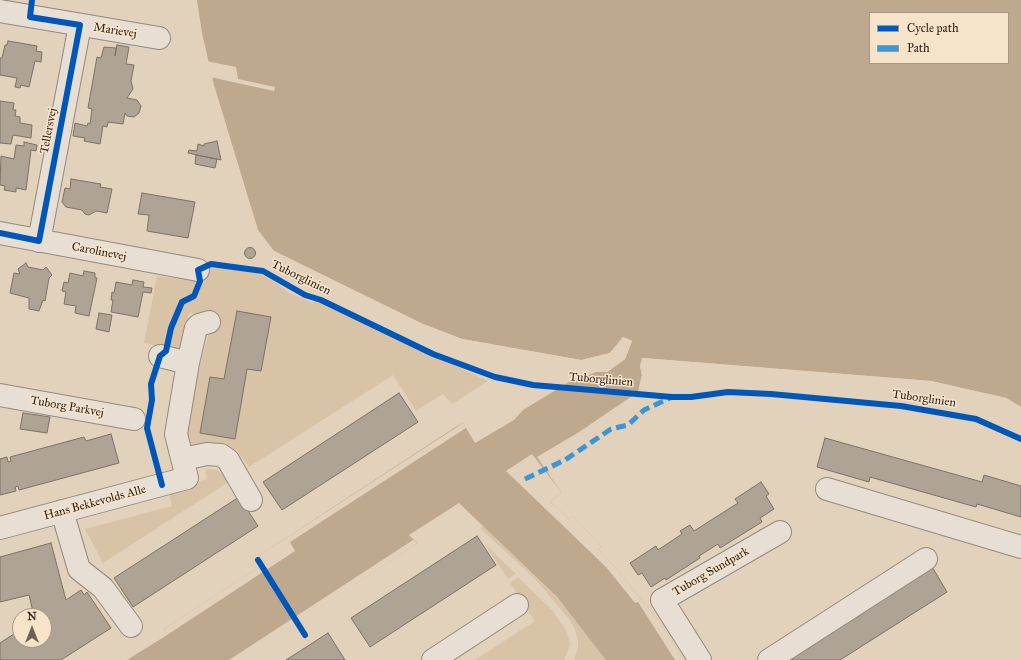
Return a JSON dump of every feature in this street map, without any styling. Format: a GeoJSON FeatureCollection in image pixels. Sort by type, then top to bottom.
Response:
{"type":"FeatureCollection","features":[{"type":"Feature","properties":{"kind":"street","name":"Marievej"},"geometry":{"type":"LineString","coordinates":[[0,11],[31,8],[80,25],[159,38]]}},
{"type":"Feature","properties":{"kind":"street","name":"Tellersvej"},"geometry":{"type":"LineString","coordinates":[[39,241],[80,25]]}},
{"type":"Feature","properties":{"kind":"street","name":"Carolinevej"},"geometry":{"type":"LineString","coordinates":[[0,233],[198,270]]}},
{"type":"Feature","properties":{"kind":"street","name":"Hans Bekkevolds Alle"},"geometry":{"type":"LineString","coordinates":[[0,528],[187,478],[176,434],[188,363],[196,328],[199,325],[209,322]]}},
{"type":"Feature","properties":{"kind":"street"},"geometry":{"type":"LineString","coordinates":[[160,356],[188,363]]}},
{"type":"Feature","properties":{"kind":"street","name":"Tuborg Parkvej"},"geometry":{"type":"LineString","coordinates":[[0,394],[134,419]]}},
{"type":"Feature","properties":{"kind":"street"},"geometry":{"type":"LineString","coordinates":[[183,459],[208,454],[221,455],[228,460],[251,500]]}},
{"type":"Feature","properties":{"kind":"street"},"geometry":{"type":"LineString","coordinates":[[827,489],[1021,547]]}},
{"type":"Feature","properties":{"kind":"street"},"geometry":{"type":"LineString","coordinates":[[62,511],[78,569],[103,588],[132,626]]}},
{"type":"Feature","properties":{"kind":"street","name":"Tuborg Sundpark"},"geometry":{"type":"LineString","coordinates":[[700,660],[662,600],[780,532]]}},
{"type":"Feature","properties":{"kind":"street"},"geometry":{"type":"LineString","coordinates":[[769,660],[926,559]]}},
{"type":"Feature","properties":{"kind":"street"},"geometry":{"type":"LineString","coordinates":[[433,660],[517,605]]}},
{"type":"Feature","properties":{"kind":"shaded area"},"geometry":{"type":"Polygon","coordinates":[[[197,0],[1021,0],[1021,407],[1006,398],[931,381],[643,358],[640,366],[642,375],[638,392],[579,432],[537,457],[561,492],[551,502],[569,519],[573,516],[601,546],[598,549],[618,570],[664,628],[684,660],[606,660],[557,597],[459,503],[409,535],[417,543],[240,660],[127,660],[167,635],[164,629],[265,563],[260,555],[457,426],[463,423],[475,443],[514,420],[523,410],[569,382],[596,372],[607,372],[625,359],[632,341],[623,337],[610,353],[581,360],[462,339],[423,324],[274,251],[258,230],[214,85],[202,33],[197,0]]]}},
{"type":"Feature","properties":{"kind":"shaded area"},"geometry":{"type":"Polygon","coordinates":[[[209,267],[259,273],[271,279],[288,292],[312,303],[316,300],[488,381],[452,404],[443,394],[416,411],[393,375],[249,467],[236,450],[224,444],[190,449],[184,426],[213,317],[189,313],[181,351],[144,343],[157,276],[195,281],[209,267]]]}},
{"type":"Feature","properties":{"kind":"shaded area"},"geometry":{"type":"Polygon","coordinates":[[[205,469],[215,469],[224,475],[227,483],[103,563],[85,529],[172,506],[168,490],[207,479],[205,469]]]}},
{"type":"Feature","properties":{"kind":"shaded area"},"geometry":{"type":"Polygon","coordinates":[[[483,526],[557,598],[607,660],[574,660],[578,648],[578,641],[575,629],[569,619],[535,579],[480,528],[483,526]]]}},
{"type":"Feature","properties":{"kind":"shaded area"},"geometry":{"type":"Polygon","coordinates":[[[485,544],[516,574],[508,579],[485,544]]]}},
{"type":"Feature","properties":{"kind":"shaded area"},"geometry":{"type":"Polygon","coordinates":[[[518,577],[553,611],[567,632],[570,645],[564,660],[475,660],[535,621],[510,583],[518,577]]]}},
{"type":"Feature","properties":{"kind":"pier"},"geometry":{"type":"Polygon","coordinates":[[[206,61],[236,67],[238,79],[275,87],[274,91],[210,77],[206,61]]]}},
{"type":"Feature","properties":{"kind":"pier"},"geometry":{"type":"Polygon","coordinates":[[[274,251],[423,324],[462,339],[581,360],[610,353],[623,337],[632,341],[625,359],[607,372],[596,372],[569,382],[569,380],[579,375],[596,370],[606,370],[623,357],[629,342],[624,340],[611,354],[581,362],[462,341],[422,325],[273,253],[274,251]]]}},
{"type":"Feature","properties":{"kind":"pier"},"geometry":{"type":"Polygon","coordinates":[[[642,358],[931,381],[1006,398],[1021,407],[1021,409],[1005,400],[930,383],[684,362],[644,360],[642,366],[644,375],[641,388],[639,388],[642,375],[640,366],[642,358]]]}},
{"type":"Feature","properties":{"kind":"pier"},"geometry":{"type":"Polygon","coordinates":[[[463,423],[466,428],[290,542],[295,551],[167,635],[164,629],[265,563],[260,555],[463,423]]]}},
{"type":"Feature","properties":{"kind":"pier"},"geometry":{"type":"Polygon","coordinates":[[[532,454],[561,492],[551,502],[569,519],[573,516],[601,546],[598,549],[618,570],[664,628],[684,660],[675,660],[638,602],[635,603],[606,567],[506,471],[532,454]]]}},
{"type":"Feature","properties":{"kind":"pier"},"geometry":{"type":"Polygon","coordinates":[[[413,540],[417,543],[241,660],[229,660],[413,540]]]}},
{"type":"Feature","properties":{"kind":"building"},"geometry":{"type":"Polygon","coordinates":[[[8,41],[37,46],[36,51],[42,52],[41,62],[35,61],[29,87],[21,85],[20,88],[15,87],[17,78],[0,75],[0,58],[2,58],[5,45],[7,45],[8,41]]]}},
{"type":"Feature","properties":{"kind":"building"},"geometry":{"type":"Polygon","coordinates":[[[117,45],[129,47],[126,64],[134,65],[131,81],[133,89],[127,98],[137,100],[141,106],[139,113],[134,117],[127,116],[125,113],[123,124],[108,122],[107,127],[103,126],[100,144],[84,141],[85,138],[73,136],[75,123],[87,126],[88,123],[90,124],[92,109],[88,108],[97,57],[101,58],[104,47],[116,48],[115,56],[117,45]]]}},
{"type":"Feature","properties":{"kind":"building"},"geometry":{"type":"Polygon","coordinates":[[[0,101],[14,103],[13,110],[16,110],[15,116],[20,117],[20,123],[32,125],[31,138],[13,135],[11,144],[0,143],[0,101]]]}},
{"type":"Feature","properties":{"kind":"building"},"geometry":{"type":"Polygon","coordinates":[[[217,141],[221,160],[188,153],[189,150],[197,151],[198,144],[204,146],[204,144],[217,141]]]}},
{"type":"Feature","properties":{"kind":"building"},"geometry":{"type":"Polygon","coordinates":[[[24,142],[37,145],[36,151],[31,150],[26,190],[16,188],[16,192],[4,190],[5,186],[0,185],[1,156],[14,159],[16,145],[24,146],[24,142]]]}},
{"type":"Feature","properties":{"kind":"building"},"geometry":{"type":"Polygon","coordinates":[[[196,155],[217,159],[215,168],[195,164],[196,155]]]}},
{"type":"Feature","properties":{"kind":"building"},"geometry":{"type":"Polygon","coordinates":[[[71,179],[101,184],[100,187],[112,189],[107,213],[96,211],[89,215],[85,214],[82,210],[66,207],[62,202],[65,188],[70,189],[71,179]]]}},
{"type":"Feature","properties":{"kind":"building"},"geometry":{"type":"Polygon","coordinates":[[[142,193],[195,202],[188,238],[147,231],[149,215],[138,214],[142,193]]]}},
{"type":"Feature","properties":{"kind":"building"},"geometry":{"type":"Polygon","coordinates":[[[248,248],[252,248],[254,249],[254,257],[248,258],[245,255],[245,251],[248,248]]]}},
{"type":"Feature","properties":{"kind":"building"},"geometry":{"type":"Polygon","coordinates":[[[26,263],[28,267],[43,270],[46,267],[52,275],[49,278],[45,301],[43,300],[39,311],[29,309],[29,298],[10,293],[14,273],[20,274],[18,269],[26,263]]]}},
{"type":"Feature","properties":{"kind":"building"},"geometry":{"type":"Polygon","coordinates":[[[84,271],[95,273],[95,278],[97,278],[89,316],[75,313],[76,306],[64,304],[66,292],[62,291],[64,282],[68,283],[70,273],[83,276],[84,271]]]}},
{"type":"Feature","properties":{"kind":"building"},"geometry":{"type":"Polygon","coordinates":[[[133,280],[144,282],[143,287],[152,288],[151,293],[143,292],[138,317],[111,312],[113,300],[111,300],[112,292],[114,293],[116,282],[132,285],[133,280]]]}},
{"type":"Feature","properties":{"kind":"building"},"geometry":{"type":"Polygon","coordinates":[[[237,311],[271,317],[261,371],[247,369],[235,439],[200,433],[210,377],[224,379],[237,311]]]}},
{"type":"Feature","properties":{"kind":"building"},"geometry":{"type":"Polygon","coordinates":[[[99,313],[112,315],[109,332],[96,329],[99,313]]]}},
{"type":"Feature","properties":{"kind":"building"},"geometry":{"type":"Polygon","coordinates":[[[399,393],[418,422],[282,510],[263,482],[399,393]]]}},
{"type":"Feature","properties":{"kind":"building"},"geometry":{"type":"Polygon","coordinates":[[[23,413],[50,417],[47,433],[20,429],[23,413]]]}},
{"type":"Feature","properties":{"kind":"building"},"geometry":{"type":"Polygon","coordinates":[[[111,434],[119,463],[19,490],[18,486],[15,487],[16,491],[0,495],[0,459],[7,457],[8,462],[11,461],[10,457],[84,437],[86,441],[111,434]]]}},
{"type":"Feature","properties":{"kind":"building"},"geometry":{"type":"Polygon","coordinates":[[[825,438],[982,482],[984,475],[1021,486],[1021,517],[977,504],[976,507],[870,477],[869,482],[817,467],[825,438]]]}},
{"type":"Feature","properties":{"kind":"building"},"geometry":{"type":"Polygon","coordinates":[[[761,482],[769,494],[766,496],[774,509],[760,518],[762,522],[720,548],[718,544],[699,556],[700,558],[666,580],[665,578],[651,587],[642,573],[638,575],[630,563],[656,546],[658,550],[682,534],[680,531],[690,525],[694,531],[738,503],[735,499],[761,482]]]}},
{"type":"Feature","properties":{"kind":"building"},"geometry":{"type":"Polygon","coordinates":[[[239,497],[258,526],[133,607],[114,578],[239,497]]]}},
{"type":"Feature","properties":{"kind":"building"},"geometry":{"type":"Polygon","coordinates":[[[477,536],[496,565],[370,647],[351,618],[477,536]]]}},
{"type":"Feature","properties":{"kind":"building"},"geometry":{"type":"Polygon","coordinates":[[[51,543],[66,600],[81,590],[84,595],[87,592],[111,628],[61,660],[0,660],[0,643],[12,635],[12,648],[52,648],[52,608],[32,608],[29,595],[0,602],[0,557],[51,543]]]}},
{"type":"Feature","properties":{"kind":"building"},"geometry":{"type":"Polygon","coordinates":[[[931,565],[947,592],[840,660],[781,660],[931,565]]]}},
{"type":"Feature","properties":{"kind":"building"},"geometry":{"type":"Polygon","coordinates":[[[328,633],[345,660],[286,660],[328,633]]]}},
{"type":"Feature","properties":{"kind":"marked path"},"geometry":{"type":"LineString","coordinates":[[525,479],[565,460],[611,429],[628,425],[644,410],[670,398]]}},
{"type":"Feature","properties":{"kind":"cycle path"},"geometry":{"type":"LineString","coordinates":[[0,233],[39,241],[80,25],[30,17],[32,0]]}},
{"type":"Feature","properties":{"kind":"cycle path","name":"Tuborglinien"},"geometry":{"type":"LineString","coordinates":[[162,485],[147,428],[152,400],[151,384],[160,356],[166,351],[171,328],[182,302],[194,296],[200,281],[198,270],[211,264],[263,271],[305,295],[321,300],[433,354],[495,377],[533,385],[672,397],[691,397],[728,392],[771,394],[901,406],[976,419],[1021,439]]}},
{"type":"Feature","properties":{"kind":"cycle path"},"geometry":{"type":"LineString","coordinates":[[258,560],[305,635]]}}]}
